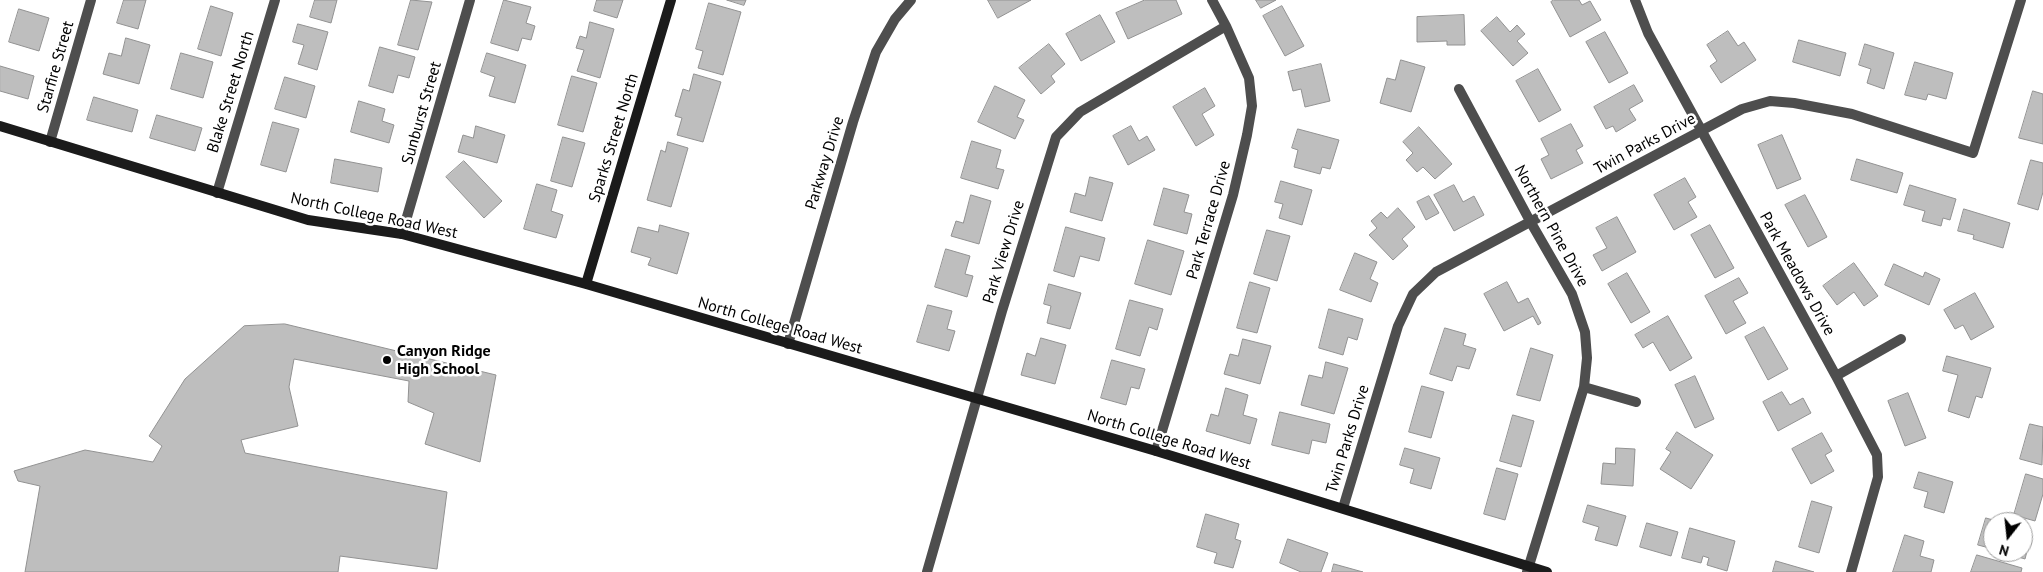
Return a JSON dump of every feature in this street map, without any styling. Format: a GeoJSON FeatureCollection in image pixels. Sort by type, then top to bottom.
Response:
{"type":"FeatureCollection","features":[{"type":"Feature","properties":{"kind":"street","name":"Starfire Street"},"geometry":{"type":"LineString","coordinates":[[50,142],[91,0]]}},
{"type":"Feature","properties":{"kind":"street","name":"Blake Street North"},"geometry":{"type":"LineString","coordinates":[[217,193],[274,0]]}},
{"type":"Feature","properties":{"kind":"street","name":"Sunburst Street"},"geometry":{"type":"LineString","coordinates":[[402,234],[470,0]]}},
{"type":"Feature","properties":{"kind":"street","name":"Sparks Street North"},"geometry":{"type":"LineString","coordinates":[[586,284],[670,0]]}},
{"type":"Feature","properties":{"kind":"street","name":"Parkway Drive"},"geometry":{"type":"LineString","coordinates":[[788,344],[853,122],[876,52],[895,19],[911,0]]}},
{"type":"Feature","properties":{"kind":"street","name":"Park Terrace Drive"},"geometry":{"type":"LineString","coordinates":[[1156,451],[1233,194],[1248,135],[1252,106],[1248,78],[1226,26],[1212,0]]}},
{"type":"Feature","properties":{"kind":"street","name":"Park Meadows Drive"},"geometry":{"type":"LineString","coordinates":[[1635,0],[1648,33],[1836,376],[1877,456],[1878,477],[1851,572]]}},
{"type":"Feature","properties":{"kind":"street","name":"Twin Parks Drive"},"geometry":{"type":"LineString","coordinates":[[1343,508],[1398,326],[1414,294],[1436,272],[1742,109],[1770,101],[1794,103],[1852,114],[1973,153],[2021,0]]}},
{"type":"Feature","properties":{"kind":"street","name":"Park View Drive"},"geometry":{"type":"LineString","coordinates":[[927,572],[976,399],[1056,137],[1080,112],[1226,26]]}},
{"type":"Feature","properties":{"kind":"street","name":"Northern Pine Drive"},"geometry":{"type":"LineString","coordinates":[[1459,89],[1530,221],[1572,294],[1585,332],[1587,358],[1584,387],[1528,569]]}},
{"type":"Feature","properties":{"kind":"street","name":"North College Road West"},"geometry":{"type":"LineString","coordinates":[[0,126],[308,220],[402,234],[586,284],[1156,451],[1343,508],[1528,569],[1547,572]]}},
{"type":"Feature","properties":{"kind":"street"},"geometry":{"type":"LineString","coordinates":[[1836,376],[1901,339]]}},
{"type":"Feature","properties":{"kind":"street"},"geometry":{"type":"LineString","coordinates":[[1584,387],[1636,402]]}},
{"type":"Feature","properties":{"kind":"building"},"geometry":{"type":"Polygon","coordinates":[[[124,0],[146,0],[138,29],[117,23],[124,0]]]}},
{"type":"Feature","properties":{"kind":"building"},"geometry":{"type":"Polygon","coordinates":[[[315,0],[337,0],[331,23],[310,17],[315,0]]]}},
{"type":"Feature","properties":{"kind":"building"},"geometry":{"type":"Polygon","coordinates":[[[411,0],[432,2],[418,50],[398,45],[411,0]]]}},
{"type":"Feature","properties":{"kind":"building"},"geometry":{"type":"Polygon","coordinates":[[[504,0],[531,7],[526,23],[535,26],[531,40],[522,38],[518,51],[491,43],[504,0]]]}},
{"type":"Feature","properties":{"kind":"building"},"geometry":{"type":"Polygon","coordinates":[[[597,0],[623,0],[617,18],[594,11],[597,0]]]}},
{"type":"Feature","properties":{"kind":"building"},"geometry":{"type":"Polygon","coordinates":[[[727,0],[746,0],[744,5],[727,0]]]}},
{"type":"Feature","properties":{"kind":"building"},"geometry":{"type":"Polygon","coordinates":[[[988,0],[1031,0],[998,18],[988,0]]]}},
{"type":"Feature","properties":{"kind":"building"},"geometry":{"type":"Polygon","coordinates":[[[1145,0],[1176,0],[1182,14],[1128,39],[1116,13],[1145,0]]]}},
{"type":"Feature","properties":{"kind":"building"},"geometry":{"type":"Polygon","coordinates":[[[1256,0],[1276,0],[1261,8],[1256,0]]]}},
{"type":"Feature","properties":{"kind":"building"},"geometry":{"type":"Polygon","coordinates":[[[1554,0],[1579,0],[1582,5],[1590,1],[1601,20],[1570,37],[1551,2],[1554,0]]]}},
{"type":"Feature","properties":{"kind":"building"},"geometry":{"type":"Polygon","coordinates":[[[709,3],[741,12],[723,75],[698,68],[703,51],[696,49],[709,3]]]}},
{"type":"Feature","properties":{"kind":"building"},"geometry":{"type":"Polygon","coordinates":[[[211,6],[233,13],[221,56],[198,49],[211,6]]]}},
{"type":"Feature","properties":{"kind":"building"},"geometry":{"type":"Polygon","coordinates":[[[1282,6],[1304,46],[1285,56],[1263,16],[1282,6]]]}},
{"type":"Feature","properties":{"kind":"building"},"geometry":{"type":"Polygon","coordinates":[[[19,9],[49,18],[39,51],[9,42],[19,9]]]}},
{"type":"Feature","properties":{"kind":"building"},"geometry":{"type":"Polygon","coordinates":[[[1100,15],[1115,42],[1081,61],[1066,34],[1100,15]]]}},
{"type":"Feature","properties":{"kind":"building"},"geometry":{"type":"Polygon","coordinates":[[[1464,15],[1465,45],[1447,45],[1447,41],[1417,42],[1417,17],[1464,15]]]}},
{"type":"Feature","properties":{"kind":"building"},"geometry":{"type":"Polygon","coordinates":[[[1497,17],[1510,32],[1517,25],[1525,34],[1517,41],[1528,53],[1513,66],[1481,31],[1497,17]]]}},
{"type":"Feature","properties":{"kind":"building"},"geometry":{"type":"Polygon","coordinates":[[[590,22],[614,29],[600,78],[577,71],[584,50],[576,48],[580,36],[586,38],[590,22]]]}},
{"type":"Feature","properties":{"kind":"building"},"geometry":{"type":"Polygon","coordinates":[[[298,24],[328,32],[317,70],[298,64],[304,45],[293,42],[298,24]]]}},
{"type":"Feature","properties":{"kind":"building"},"geometry":{"type":"Polygon","coordinates":[[[1728,31],[1738,46],[1744,42],[1756,60],[1721,83],[1710,66],[1717,61],[1707,45],[1728,31]]]}},
{"type":"Feature","properties":{"kind":"building"},"geometry":{"type":"Polygon","coordinates":[[[1605,32],[1628,73],[1609,83],[1586,42],[1605,32]]]}},
{"type":"Feature","properties":{"kind":"building"},"geometry":{"type":"Polygon","coordinates":[[[126,38],[150,45],[139,84],[103,74],[109,53],[121,56],[126,38]]]}},
{"type":"Feature","properties":{"kind":"building"},"geometry":{"type":"Polygon","coordinates":[[[1799,40],[1846,53],[1840,76],[1793,62],[1799,40]]]}},
{"type":"Feature","properties":{"kind":"building"},"geometry":{"type":"Polygon","coordinates":[[[1049,44],[1065,64],[1051,76],[1055,82],[1041,94],[1019,68],[1049,44]]]}},
{"type":"Feature","properties":{"kind":"building"},"geometry":{"type":"Polygon","coordinates":[[[1865,44],[1894,53],[1884,89],[1867,83],[1871,69],[1859,65],[1865,44]]]}},
{"type":"Feature","properties":{"kind":"building"},"geometry":{"type":"Polygon","coordinates":[[[380,47],[415,57],[409,78],[398,75],[393,93],[369,86],[380,47]]]}},
{"type":"Feature","properties":{"kind":"building"},"geometry":{"type":"Polygon","coordinates":[[[181,53],[213,62],[203,98],[171,89],[181,53]]]}},
{"type":"Feature","properties":{"kind":"building"},"geometry":{"type":"Polygon","coordinates":[[[487,53],[526,65],[515,103],[489,96],[495,77],[481,72],[487,53]]]}},
{"type":"Feature","properties":{"kind":"building"},"geometry":{"type":"Polygon","coordinates":[[[1401,60],[1425,67],[1411,112],[1380,103],[1387,78],[1395,80],[1401,60]]]}},
{"type":"Feature","properties":{"kind":"building"},"geometry":{"type":"Polygon","coordinates":[[[1915,62],[1953,73],[1946,99],[1928,94],[1926,100],[1905,95],[1915,62]]]}},
{"type":"Feature","properties":{"kind":"building"},"geometry":{"type":"Polygon","coordinates":[[[1321,64],[1330,101],[1305,107],[1301,89],[1293,91],[1288,72],[1321,64]]]}},
{"type":"Feature","properties":{"kind":"building"},"geometry":{"type":"Polygon","coordinates":[[[0,66],[34,76],[28,99],[0,91],[0,66]]]}},
{"type":"Feature","properties":{"kind":"building"},"geometry":{"type":"Polygon","coordinates":[[[1538,69],[1561,110],[1539,122],[1516,81],[1538,69]]]}},
{"type":"Feature","properties":{"kind":"building"},"geometry":{"type":"Polygon","coordinates":[[[694,74],[721,82],[703,142],[677,135],[682,118],[675,116],[683,89],[689,91],[694,74]]]}},
{"type":"Feature","properties":{"kind":"building"},"geometry":{"type":"Polygon","coordinates":[[[572,76],[597,83],[583,132],[558,125],[572,76]]]}},
{"type":"Feature","properties":{"kind":"building"},"geometry":{"type":"Polygon","coordinates":[[[285,77],[315,86],[306,118],[275,109],[285,77]]]}},
{"type":"Feature","properties":{"kind":"building"},"geometry":{"type":"Polygon","coordinates":[[[1634,85],[1643,101],[1629,109],[1636,120],[1616,132],[1613,126],[1606,129],[1594,107],[1634,85]]]}},
{"type":"Feature","properties":{"kind":"building"},"geometry":{"type":"Polygon","coordinates":[[[995,86],[1025,100],[1017,117],[1024,120],[1015,139],[978,122],[995,86]]]}},
{"type":"Feature","properties":{"kind":"building"},"geometry":{"type":"Polygon","coordinates":[[[1205,88],[1215,106],[1202,114],[1214,135],[1196,146],[1173,107],[1205,88]]]}},
{"type":"Feature","properties":{"kind":"building"},"geometry":{"type":"Polygon","coordinates":[[[2033,91],[2043,94],[2043,144],[2019,138],[2033,91]]]}},
{"type":"Feature","properties":{"kind":"building"},"geometry":{"type":"Polygon","coordinates":[[[94,97],[138,110],[132,132],[87,120],[94,97]]]}},
{"type":"Feature","properties":{"kind":"building"},"geometry":{"type":"Polygon","coordinates":[[[359,101],[385,109],[382,121],[394,125],[389,143],[351,132],[359,101]]]}},
{"type":"Feature","properties":{"kind":"building"},"geometry":{"type":"Polygon","coordinates":[[[157,115],[202,128],[195,151],[150,138],[157,115]]]}},
{"type":"Feature","properties":{"kind":"building"},"geometry":{"type":"Polygon","coordinates":[[[273,122],[299,129],[286,172],[261,165],[273,122]]]}},
{"type":"Feature","properties":{"kind":"building"},"geometry":{"type":"Polygon","coordinates":[[[1571,124],[1583,146],[1576,150],[1583,163],[1551,179],[1541,159],[1549,155],[1541,139],[1571,124]]]}},
{"type":"Feature","properties":{"kind":"building"},"geometry":{"type":"Polygon","coordinates":[[[476,126],[505,135],[497,163],[458,152],[463,135],[473,138],[476,126]]]}},
{"type":"Feature","properties":{"kind":"building"},"geometry":{"type":"Polygon","coordinates":[[[1131,126],[1139,141],[1147,136],[1155,150],[1128,165],[1113,136],[1131,126]]]}},
{"type":"Feature","properties":{"kind":"building"},"geometry":{"type":"Polygon","coordinates":[[[1419,127],[1452,164],[1435,179],[1423,167],[1417,172],[1406,160],[1413,153],[1403,142],[1419,127]]]}},
{"type":"Feature","properties":{"kind":"building"},"geometry":{"type":"Polygon","coordinates":[[[1298,129],[1339,140],[1330,169],[1322,167],[1320,174],[1294,167],[1298,150],[1292,148],[1298,129]]]}},
{"type":"Feature","properties":{"kind":"building"},"geometry":{"type":"Polygon","coordinates":[[[1782,135],[1801,179],[1777,189],[1758,145],[1782,135]]]}},
{"type":"Feature","properties":{"kind":"building"},"geometry":{"type":"Polygon","coordinates":[[[563,137],[585,143],[572,187],[551,181],[563,137]]]}},
{"type":"Feature","properties":{"kind":"building"},"geometry":{"type":"Polygon","coordinates":[[[972,141],[1001,150],[996,168],[1004,170],[998,189],[961,178],[972,141]]]}},
{"type":"Feature","properties":{"kind":"building"},"geometry":{"type":"Polygon","coordinates":[[[668,142],[688,148],[671,207],[647,200],[661,150],[665,152],[668,142]]]}},
{"type":"Feature","properties":{"kind":"building"},"geometry":{"type":"Polygon","coordinates":[[[335,159],[382,168],[378,192],[331,183],[335,159]]]}},
{"type":"Feature","properties":{"kind":"building"},"geometry":{"type":"Polygon","coordinates":[[[1857,159],[1903,173],[1897,193],[1851,180],[1857,159]]]}},
{"type":"Feature","properties":{"kind":"building"},"geometry":{"type":"Polygon","coordinates":[[[2031,160],[2043,163],[2043,192],[2038,210],[2018,204],[2031,160]]]}},
{"type":"Feature","properties":{"kind":"building"},"geometry":{"type":"Polygon","coordinates":[[[464,161],[502,201],[484,218],[446,177],[464,161]]]}},
{"type":"Feature","properties":{"kind":"building"},"geometry":{"type":"Polygon","coordinates":[[[1090,177],[1113,183],[1102,221],[1070,212],[1075,193],[1085,196],[1090,177]]]}},
{"type":"Feature","properties":{"kind":"building"},"geometry":{"type":"Polygon","coordinates":[[[1685,178],[1696,197],[1688,202],[1697,217],[1674,230],[1654,195],[1685,178]]]}},
{"type":"Feature","properties":{"kind":"building"},"geometry":{"type":"Polygon","coordinates":[[[1281,181],[1312,190],[1302,225],[1279,218],[1283,204],[1275,202],[1281,181]]]}},
{"type":"Feature","properties":{"kind":"building"},"geometry":{"type":"Polygon","coordinates":[[[537,184],[557,190],[551,211],[563,215],[556,238],[524,229],[537,184]]]}},
{"type":"Feature","properties":{"kind":"building"},"geometry":{"type":"Polygon","coordinates":[[[1454,185],[1463,202],[1474,196],[1484,215],[1454,231],[1434,195],[1454,185]]]}},
{"type":"Feature","properties":{"kind":"building"},"geometry":{"type":"Polygon","coordinates":[[[1910,185],[1956,199],[1950,220],[1943,218],[1941,226],[1922,221],[1925,211],[1904,205],[1910,185]]]}},
{"type":"Feature","properties":{"kind":"building"},"geometry":{"type":"Polygon","coordinates":[[[1164,188],[1189,195],[1184,212],[1192,214],[1187,234],[1154,225],[1164,188]]]}},
{"type":"Feature","properties":{"kind":"building"},"geometry":{"type":"Polygon","coordinates":[[[971,195],[991,201],[979,244],[951,236],[956,221],[963,223],[971,195]]]}},
{"type":"Feature","properties":{"kind":"building"},"geometry":{"type":"Polygon","coordinates":[[[1805,195],[1827,237],[1808,247],[1785,205],[1805,195]]]}},
{"type":"Feature","properties":{"kind":"building"},"geometry":{"type":"Polygon","coordinates":[[[1429,196],[1439,213],[1426,220],[1417,202],[1429,196]]]}},
{"type":"Feature","properties":{"kind":"building"},"geometry":{"type":"Polygon","coordinates":[[[1398,208],[1415,227],[1402,239],[1408,246],[1393,260],[1369,235],[1377,228],[1371,221],[1381,212],[1387,218],[1398,208]]]}},
{"type":"Feature","properties":{"kind":"building"},"geometry":{"type":"Polygon","coordinates":[[[1964,209],[2010,223],[2003,248],[1973,239],[1974,235],[1958,231],[1964,209]]]}},
{"type":"Feature","properties":{"kind":"building"},"geometry":{"type":"Polygon","coordinates":[[[1617,217],[1636,252],[1602,271],[1593,255],[1607,248],[1596,228],[1617,217]]]}},
{"type":"Feature","properties":{"kind":"building"},"geometry":{"type":"Polygon","coordinates":[[[660,225],[689,233],[677,274],[648,265],[651,258],[631,252],[638,227],[658,232],[660,225]]]}},
{"type":"Feature","properties":{"kind":"building"},"geometry":{"type":"Polygon","coordinates":[[[1710,225],[1734,268],[1715,278],[1691,235],[1710,225]]]}},
{"type":"Feature","properties":{"kind":"building"},"geometry":{"type":"Polygon","coordinates":[[[1066,227],[1105,238],[1099,261],[1080,256],[1074,277],[1054,271],[1066,227]]]}},
{"type":"Feature","properties":{"kind":"building"},"geometry":{"type":"Polygon","coordinates":[[[1267,230],[1290,236],[1277,281],[1254,274],[1267,230]]]}},
{"type":"Feature","properties":{"kind":"building"},"geometry":{"type":"Polygon","coordinates":[[[1148,240],[1184,251],[1171,295],[1135,284],[1148,240]]]}},
{"type":"Feature","properties":{"kind":"building"},"geometry":{"type":"Polygon","coordinates":[[[946,249],[970,256],[965,274],[973,276],[967,297],[935,287],[946,249]]]}},
{"type":"Feature","properties":{"kind":"building"},"geometry":{"type":"Polygon","coordinates":[[[1355,253],[1377,262],[1370,279],[1378,283],[1371,302],[1340,290],[1355,253]]]}},
{"type":"Feature","properties":{"kind":"building"},"geometry":{"type":"Polygon","coordinates":[[[1854,263],[1878,296],[1864,306],[1854,292],[1837,305],[1823,286],[1854,263]]]}},
{"type":"Feature","properties":{"kind":"building"},"geometry":{"type":"Polygon","coordinates":[[[1894,264],[1923,277],[1925,272],[1940,279],[1929,305],[1885,285],[1894,264]]]}},
{"type":"Feature","properties":{"kind":"building"},"geometry":{"type":"Polygon","coordinates":[[[1627,273],[1650,312],[1631,323],[1608,284],[1627,273]]]}},
{"type":"Feature","properties":{"kind":"building"},"geometry":{"type":"Polygon","coordinates":[[[1739,278],[1748,293],[1733,301],[1746,323],[1726,334],[1705,296],[1739,278]]]}},
{"type":"Feature","properties":{"kind":"building"},"geometry":{"type":"Polygon","coordinates":[[[1250,282],[1270,288],[1257,333],[1237,328],[1250,282]]]}},
{"type":"Feature","properties":{"kind":"building"},"geometry":{"type":"Polygon","coordinates":[[[1507,282],[1518,303],[1528,298],[1541,323],[1538,325],[1533,316],[1504,331],[1484,294],[1507,282]]]}},
{"type":"Feature","properties":{"kind":"building"},"geometry":{"type":"Polygon","coordinates":[[[1049,284],[1081,293],[1070,329],[1047,323],[1051,306],[1044,304],[1049,284]]]}},
{"type":"Feature","properties":{"kind":"building"},"geometry":{"type":"Polygon","coordinates":[[[1975,293],[1994,327],[1971,340],[1963,325],[1955,329],[1944,310],[1975,293]]]}},
{"type":"Feature","properties":{"kind":"building"},"geometry":{"type":"Polygon","coordinates":[[[1130,300],[1163,309],[1157,330],[1149,327],[1140,356],[1116,349],[1130,300]]]}},
{"type":"Feature","properties":{"kind":"building"},"geometry":{"type":"Polygon","coordinates":[[[928,305],[952,311],[947,329],[955,331],[949,351],[917,342],[928,305]]]}},
{"type":"Feature","properties":{"kind":"building"},"geometry":{"type":"Polygon","coordinates":[[[1329,309],[1363,319],[1357,340],[1348,337],[1343,355],[1319,348],[1329,309]]]}},
{"type":"Feature","properties":{"kind":"building"},"geometry":{"type":"Polygon","coordinates":[[[1668,316],[1692,358],[1670,371],[1653,342],[1643,348],[1635,335],[1668,316]]]}},
{"type":"Feature","properties":{"kind":"building"},"geometry":{"type":"Polygon","coordinates":[[[285,324],[496,375],[480,462],[425,444],[434,413],[408,402],[409,381],[294,359],[289,387],[298,426],[241,440],[245,453],[447,492],[437,569],[340,556],[338,572],[25,572],[40,486],[18,481],[14,471],[85,450],[153,462],[162,446],[149,436],[185,379],[244,326],[285,324]]]}},
{"type":"Feature","properties":{"kind":"building"},"geometry":{"type":"Polygon","coordinates":[[[1764,327],[1788,369],[1768,380],[1745,337],[1764,327]]]}},
{"type":"Feature","properties":{"kind":"building"},"geometry":{"type":"Polygon","coordinates":[[[1445,328],[1466,334],[1463,345],[1476,349],[1469,369],[1457,366],[1452,381],[1430,374],[1445,328]]]}},
{"type":"Feature","properties":{"kind":"building"},"geometry":{"type":"Polygon","coordinates":[[[1041,338],[1066,345],[1055,384],[1021,375],[1027,353],[1035,356],[1041,338]]]}},
{"type":"Feature","properties":{"kind":"building"},"geometry":{"type":"Polygon","coordinates":[[[1243,339],[1271,346],[1260,384],[1224,374],[1230,354],[1238,356],[1243,339]]]}},
{"type":"Feature","properties":{"kind":"building"},"geometry":{"type":"Polygon","coordinates":[[[1531,348],[1553,355],[1540,401],[1517,395],[1531,348]]]}},
{"type":"Feature","properties":{"kind":"building"},"geometry":{"type":"Polygon","coordinates":[[[1947,356],[1991,368],[1982,398],[1976,396],[1969,418],[1948,411],[1958,375],[1943,371],[1947,356]]]}},
{"type":"Feature","properties":{"kind":"building"},"geometry":{"type":"Polygon","coordinates":[[[1112,360],[1145,369],[1139,389],[1131,387],[1126,405],[1101,398],[1112,360]]]}},
{"type":"Feature","properties":{"kind":"building"},"geometry":{"type":"Polygon","coordinates":[[[1326,362],[1348,368],[1334,414],[1301,405],[1309,375],[1322,378],[1326,362]]]}},
{"type":"Feature","properties":{"kind":"building"},"geometry":{"type":"Polygon","coordinates":[[[1695,376],[1714,419],[1695,428],[1675,385],[1695,376]]]}},
{"type":"Feature","properties":{"kind":"building"},"geometry":{"type":"Polygon","coordinates":[[[1422,386],[1444,392],[1431,438],[1409,432],[1422,386]]]}},
{"type":"Feature","properties":{"kind":"building"},"geometry":{"type":"Polygon","coordinates":[[[1226,388],[1248,395],[1243,415],[1257,419],[1250,444],[1206,431],[1211,414],[1218,416],[1226,388]]]}},
{"type":"Feature","properties":{"kind":"building"},"geometry":{"type":"Polygon","coordinates":[[[1782,392],[1790,405],[1803,398],[1811,413],[1778,431],[1763,402],[1782,392]]]}},
{"type":"Feature","properties":{"kind":"building"},"geometry":{"type":"Polygon","coordinates":[[[1908,393],[1926,438],[1905,446],[1888,401],[1908,393]]]}},
{"type":"Feature","properties":{"kind":"building"},"geometry":{"type":"Polygon","coordinates":[[[1280,412],[1330,424],[1326,443],[1312,440],[1309,454],[1272,445],[1280,412]]]}},
{"type":"Feature","properties":{"kind":"building"},"geometry":{"type":"Polygon","coordinates":[[[1513,415],[1534,421],[1521,467],[1500,461],[1513,415]]]}},
{"type":"Feature","properties":{"kind":"building"},"geometry":{"type":"Polygon","coordinates":[[[2030,424],[2043,427],[2042,465],[2020,459],[2030,424]]]}},
{"type":"Feature","properties":{"kind":"building"},"geometry":{"type":"Polygon","coordinates":[[[1677,432],[1713,455],[1691,489],[1660,469],[1671,452],[1666,449],[1677,432]]]}},
{"type":"Feature","properties":{"kind":"building"},"geometry":{"type":"Polygon","coordinates":[[[1822,433],[1832,451],[1825,455],[1834,471],[1811,484],[1792,449],[1822,433]]]}},
{"type":"Feature","properties":{"kind":"building"},"geometry":{"type":"Polygon","coordinates":[[[1405,448],[1440,458],[1431,489],[1410,483],[1414,469],[1400,465],[1405,448]]]}},
{"type":"Feature","properties":{"kind":"building"},"geometry":{"type":"Polygon","coordinates":[[[1616,448],[1635,449],[1633,486],[1601,484],[1603,463],[1615,464],[1616,448]]]}},
{"type":"Feature","properties":{"kind":"building"},"geometry":{"type":"Polygon","coordinates":[[[1497,468],[1518,474],[1505,520],[1484,514],[1497,468]]]}},
{"type":"Feature","properties":{"kind":"building"},"geometry":{"type":"Polygon","coordinates":[[[1919,472],[1953,482],[1944,513],[1924,507],[1928,492],[1914,488],[1919,472]]]}},
{"type":"Feature","properties":{"kind":"building"},"geometry":{"type":"Polygon","coordinates":[[[2026,474],[2043,479],[2043,494],[2035,521],[2033,520],[2033,512],[2015,512],[2026,474]]]}},
{"type":"Feature","properties":{"kind":"building"},"geometry":{"type":"Polygon","coordinates":[[[1812,501],[1832,507],[1819,553],[1799,547],[1812,501]]]}},
{"type":"Feature","properties":{"kind":"building"},"geometry":{"type":"Polygon","coordinates":[[[1588,505],[1626,516],[1617,546],[1595,540],[1599,527],[1583,522],[1588,505]]]}},
{"type":"Feature","properties":{"kind":"building"},"geometry":{"type":"Polygon","coordinates":[[[1206,514],[1239,524],[1235,539],[1241,541],[1233,568],[1214,563],[1217,553],[1197,547],[1206,514]]]}},
{"type":"Feature","properties":{"kind":"building"},"geometry":{"type":"Polygon","coordinates":[[[1647,523],[1678,532],[1671,556],[1640,547],[1647,523]]]}},
{"type":"Feature","properties":{"kind":"building"},"geometry":{"type":"Polygon","coordinates":[[[1690,528],[1735,541],[1727,571],[1707,565],[1709,558],[1703,556],[1701,563],[1682,558],[1690,528]]]}},
{"type":"Feature","properties":{"kind":"building"},"geometry":{"type":"Polygon","coordinates":[[[1983,528],[1983,546],[1978,545],[1983,528]]]}},
{"type":"Feature","properties":{"kind":"building"},"geometry":{"type":"Polygon","coordinates":[[[1905,535],[1924,541],[1920,556],[1934,560],[1931,572],[1893,572],[1905,535]]]}},
{"type":"Feature","properties":{"kind":"building"},"geometry":{"type":"Polygon","coordinates":[[[1288,539],[1328,553],[1321,572],[1301,572],[1280,563],[1288,539]]]}},
{"type":"Feature","properties":{"kind":"building"},"geometry":{"type":"Polygon","coordinates":[[[1977,555],[1983,557],[1983,562],[2001,562],[2022,568],[2021,572],[1971,572],[1977,555]]]}},
{"type":"Feature","properties":{"kind":"building"},"geometry":{"type":"Polygon","coordinates":[[[1776,561],[1814,572],[1773,572],[1776,561]]]}},
{"type":"Feature","properties":{"kind":"building"},"geometry":{"type":"Polygon","coordinates":[[[1334,564],[1363,572],[1332,572],[1334,564]]]}},
{"type":"Feature","properties":{"kind":"place","name":"Canyon Ridge High School"},"geometry":{"type":"Point","coordinates":[387,360]}}]}
